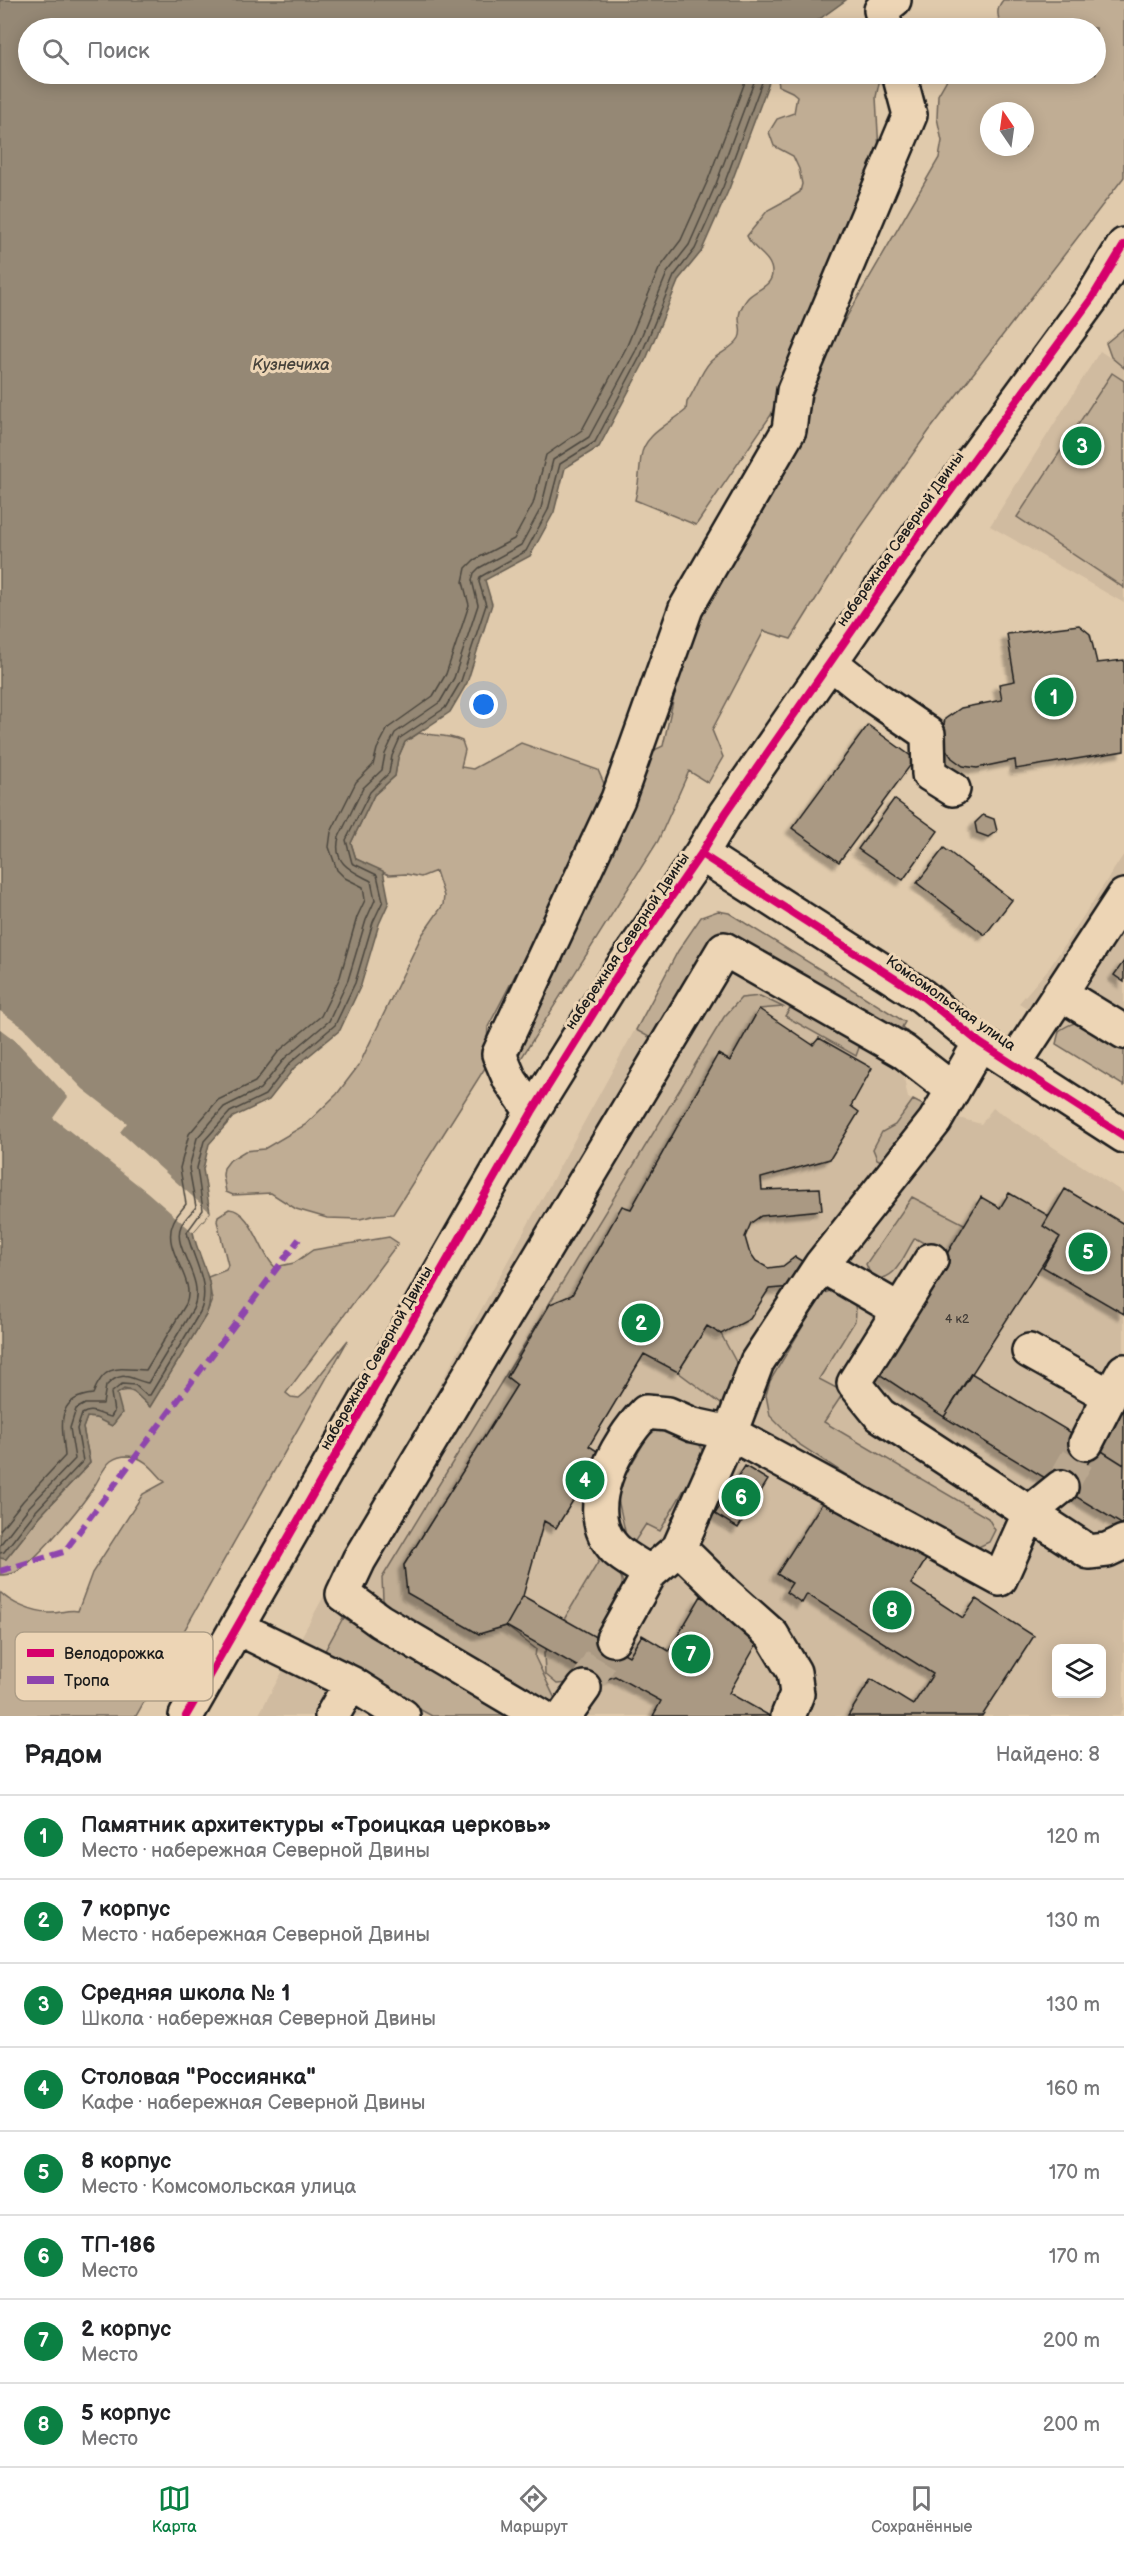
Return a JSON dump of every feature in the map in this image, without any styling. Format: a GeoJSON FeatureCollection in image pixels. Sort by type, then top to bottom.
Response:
{"type":"FeatureCollection","features":[{"type":"Feature","properties":{"kind":"street"},"geometry":{"type":"LineString","coordinates":[[883,18],[881,10],[894,0]]}},
{"type":"Feature","properties":{"kind":"street"},"geometry":{"type":"LineString","coordinates":[[532,1112],[510,1080],[499,1054],[618,799],[686,608],[789,430],[794,391],[910,115],[902,84]]}},
{"type":"Feature","properties":{"kind":"street","name":"набережная Северной Двины"},"geometry":{"type":"LineString","coordinates":[[213,1670],[532,1112],[616,977],[830,662],[922,530],[1092,298],[1124,247]]}},
{"type":"Feature","properties":{"kind":"street"},"geometry":{"type":"LineString","coordinates":[[830,662],[874,697],[928,734],[929,774],[953,789]]}},
{"type":"Feature","properties":{"kind":"street","name":"Комсомольская улица"},"geometry":{"type":"LineString","coordinates":[[701,854],[922,996],[980,1043],[1124,1136]]}},
{"type":"Feature","properties":{"kind":"street"},"geometry":{"type":"LineString","coordinates":[[1014,1064],[1124,896]]}},
{"type":"Feature","properties":{"kind":"street"},"geometry":{"type":"LineString","coordinates":[[541,1716],[380,1621],[344,1594],[359,1560],[724,950],[903,1051],[953,1090]]}},
{"type":"Feature","properties":{"kind":"street"},"geometry":{"type":"LineString","coordinates":[[1060,993],[1124,1032]]}},
{"type":"Feature","properties":{"kind":"street"},"geometry":{"type":"LineString","coordinates":[[613,1639],[650,1573],[680,1548],[730,1433],[757,1362],[820,1265],[935,1121],[980,1043]]}},
{"type":"Feature","properties":{"kind":"street"},"geometry":{"type":"LineString","coordinates":[[931,1260],[854,1383],[880,1415],[1089,1552],[1107,1550],[1124,1542]]}},
{"type":"Feature","properties":{"kind":"street"},"geometry":{"type":"LineString","coordinates":[[820,1265],[899,1310]]}},
{"type":"Feature","properties":{"kind":"street"},"geometry":{"type":"LineString","coordinates":[[1029,1351],[1117,1384],[1086,1443]]}},
{"type":"Feature","properties":{"kind":"street"},"geometry":{"type":"LineString","coordinates":[[650,1573],[615,1549],[601,1523],[599,1496],[612,1462],[627,1435],[646,1412],[668,1414],[693,1425],[730,1433],[1000,1579],[1030,1512],[1061,1487]]}},
{"type":"Feature","properties":{"kind":"street"},"geometry":{"type":"LineString","coordinates":[[680,1548],[726,1594],[772,1635],[794,1672],[797,1694],[788,1716]]}},
{"type":"Feature","properties":{"kind":"street"},"geometry":{"type":"LineString","coordinates":[[238,1628],[351,1683],[403,1716]]}},
{"type":"Feature","properties":{"kind":"street"},"geometry":{"type":"LineString","coordinates":[[332,1716],[351,1683]]}},
{"type":"Feature","properties":{"kind":"street"},"geometry":{"type":"LineString","coordinates":[[564,1716],[584,1688]]}},
{"type":"Feature","properties":{"kind":"street","name":"набережная Северной Двины"},"geometry":{"type":"LineString","coordinates":[[186,1716],[195,1701]]}},
{"type":"Feature","properties":{"kind":"shaded area"},"geometry":{"type":"Polygon","coordinates":[[[1003,0],[1124,0],[1124,177],[929,431],[856,534],[791,639],[764,631],[712,730],[723,757],[708,783],[689,771],[658,841],[512,1073],[507,1057],[632,809],[646,754],[663,746],[686,643],[804,390],[939,158],[942,141],[937,118],[938,95],[944,84],[1106,84],[1106,18],[999,18],[998,13],[1003,0]]]}},
{"type":"Feature","properties":{"kind":"shaded area"},"geometry":{"type":"Polygon","coordinates":[[[779,84],[879,84],[876,97],[879,151],[771,415],[696,525],[635,500],[641,457],[643,449],[652,436],[686,410],[687,402],[710,362],[739,338],[741,330],[739,317],[742,306],[771,278],[769,262],[753,246],[747,236],[768,210],[800,192],[802,184],[793,156],[774,146],[769,132],[777,119],[794,113],[797,96],[779,84]]]}},
{"type":"Feature","properties":{"kind":"shaded area"},"geometry":{"type":"Polygon","coordinates":[[[1124,328],[1124,368],[1111,357],[1106,343],[1124,328]]]}},
{"type":"Feature","properties":{"kind":"shaded area"},"geometry":{"type":"Polygon","coordinates":[[[1100,351],[1124,367],[1124,603],[990,526],[1100,351]]]}},
{"type":"Feature","properties":{"kind":"shaded area"},"geometry":{"type":"Polygon","coordinates":[[[1112,373],[1124,381],[1124,588],[1017,517],[1112,373]]]}},
{"type":"Feature","properties":{"kind":"shaded area"},"geometry":{"type":"Polygon","coordinates":[[[419,733],[446,736],[462,741],[465,750],[461,767],[473,769],[521,743],[598,770],[609,795],[488,1027],[485,1068],[393,1214],[360,1219],[327,1218],[296,1209],[271,1193],[233,1195],[226,1192],[223,1175],[224,1168],[230,1160],[245,1151],[264,1149],[305,1125],[337,1094],[359,1065],[422,935],[443,905],[444,896],[436,871],[421,877],[406,874],[389,875],[356,859],[351,843],[374,795],[395,776],[398,758],[405,742],[419,733]]]}},
{"type":"Feature","properties":{"kind":"shaded area"},"geometry":{"type":"Polygon","coordinates":[[[1124,854],[1124,1070],[1019,1003],[1050,967],[1124,854]]]}},
{"type":"Feature","properties":{"kind":"shaded area"},"geometry":{"type":"Polygon","coordinates":[[[718,911],[729,913],[905,1022],[902,1027],[912,1036],[907,1042],[719,932],[658,1042],[636,1030],[678,951],[701,917],[718,911]]]}},
{"type":"Feature","properties":{"kind":"shaded area"},"geometry":{"type":"Polygon","coordinates":[[[727,917],[904,1024],[902,1027],[912,1036],[900,1058],[908,1098],[940,1113],[981,1124],[993,1108],[1124,1193],[1124,1708],[1119,1716],[258,1716],[678,951],[727,917]]]}},
{"type":"Feature","properties":{"kind":"shaded area"},"geometry":{"type":"Polygon","coordinates":[[[760,996],[783,1007],[759,1009],[730,1061],[718,1054],[631,1209],[572,1295],[550,1305],[507,1377],[517,1385],[404,1565],[408,1593],[479,1634],[506,1626],[536,1649],[535,1657],[556,1701],[551,1707],[389,1614],[383,1599],[382,1578],[724,1017],[741,998],[760,996]]]}},
{"type":"Feature","properties":{"kind":"shaded area"},"geometry":{"type":"Polygon","coordinates":[[[793,1003],[861,1042],[856,1056],[785,1016],[793,1003]]]}},
{"type":"Feature","properties":{"kind":"shaded area"},"geometry":{"type":"Polygon","coordinates":[[[1089,1021],[1124,1043],[1124,1086],[1056,1044],[1059,1031],[1074,1023],[1089,1021]]]}},
{"type":"Feature","properties":{"kind":"shaded area"},"geometry":{"type":"Polygon","coordinates":[[[913,1100],[927,1107],[887,1164],[877,1159],[873,1149],[882,1132],[895,1125],[913,1100]]]}},
{"type":"Feature","properties":{"kind":"shaded area"},"geometry":{"type":"Polygon","coordinates":[[[912,1197],[970,1227],[950,1258],[915,1238],[893,1272],[880,1278],[872,1278],[866,1264],[912,1197]]]}},
{"type":"Feature","properties":{"kind":"shaded area"},"geometry":{"type":"Polygon","coordinates":[[[229,1209],[237,1211],[244,1217],[275,1267],[294,1263],[313,1250],[389,1237],[398,1243],[286,1393],[291,1397],[299,1398],[348,1340],[183,1632],[15,1632],[15,1701],[144,1701],[136,1716],[0,1716],[0,1592],[16,1603],[43,1613],[78,1611],[92,1573],[143,1494],[165,1482],[140,1459],[128,1456],[115,1459],[106,1467],[87,1497],[44,1548],[22,1568],[8,1575],[0,1575],[0,1558],[6,1559],[40,1516],[90,1463],[83,1428],[87,1417],[96,1418],[118,1406],[117,1394],[122,1391],[135,1393],[150,1406],[206,1315],[212,1300],[208,1277],[226,1270],[228,1265],[217,1221],[218,1216],[229,1209]]]}},
{"type":"Feature","properties":{"kind":"shaded area"},"geometry":{"type":"Polygon","coordinates":[[[830,1291],[851,1300],[854,1303],[856,1314],[855,1321],[819,1379],[844,1392],[824,1422],[988,1518],[995,1530],[989,1542],[970,1551],[954,1545],[797,1443],[770,1416],[766,1395],[770,1381],[822,1294],[830,1291]]]}},
{"type":"Feature","properties":{"kind":"shaded area"},"geometry":{"type":"Polygon","coordinates":[[[707,1326],[721,1334],[744,1377],[732,1412],[678,1372],[707,1326]]]}},
{"type":"Feature","properties":{"kind":"shaded area"},"geometry":{"type":"Polygon","coordinates":[[[659,1428],[698,1441],[703,1452],[699,1464],[660,1531],[646,1524],[633,1544],[627,1540],[616,1490],[648,1436],[659,1428]]]}},
{"type":"Feature","properties":{"kind":"shaded area"},"geometry":{"type":"Polygon","coordinates":[[[600,1559],[614,1567],[621,1576],[622,1590],[618,1602],[613,1615],[576,1676],[569,1683],[557,1684],[545,1674],[544,1653],[600,1559]]]}},
{"type":"Feature","properties":{"kind":"shaded area"},"geometry":{"type":"Polygon","coordinates":[[[343,1618],[497,1706],[505,1716],[432,1716],[322,1656],[343,1618]]]}},
{"type":"Feature","properties":{"kind":"water","name":"Кузнечиха"},"geometry":{"type":"Polygon","coordinates":[[[0,0],[846,0],[821,18],[18,18],[18,84],[768,84],[729,189],[701,252],[679,279],[647,357],[599,447],[565,468],[554,512],[530,556],[485,580],[492,604],[467,683],[450,712],[405,742],[398,758],[395,776],[374,795],[351,843],[356,859],[383,871],[389,902],[379,924],[361,985],[340,1030],[294,1068],[269,1100],[233,1117],[209,1144],[203,1169],[210,1212],[193,1232],[209,1283],[209,1304],[206,1315],[150,1407],[133,1391],[124,1389],[117,1394],[122,1413],[112,1426],[96,1418],[87,1417],[83,1428],[90,1463],[40,1516],[6,1559],[0,1558],[0,0]]]}},
{"type":"Feature","properties":{"kind":"pier"},"geometry":{"type":"Polygon","coordinates":[[[0,1011],[24,1028],[83,1089],[127,1123],[120,1132],[210,1212],[193,1232],[147,1192],[53,1118],[68,1097],[16,1041],[0,1029],[0,1011]]]}},
{"type":"Feature","properties":{"kind":"building"},"geometry":{"type":"Polygon","coordinates":[[[1079,625],[1090,634],[1097,663],[1124,660],[1124,751],[1016,769],[1015,760],[977,768],[963,766],[952,758],[945,748],[942,734],[945,719],[961,708],[1002,700],[999,684],[1015,681],[1007,634],[1079,625]]]}},
{"type":"Feature","properties":{"kind":"building"},"geometry":{"type":"Polygon","coordinates":[[[868,725],[915,759],[839,862],[792,828],[868,725]]]}},
{"type":"Feature","properties":{"kind":"building"},"geometry":{"type":"Polygon","coordinates":[[[894,799],[938,831],[903,880],[858,849],[894,799]]]}},
{"type":"Feature","properties":{"kind":"building"},"geometry":{"type":"Polygon","coordinates":[[[983,815],[994,819],[997,831],[988,837],[977,833],[975,823],[983,815]]]}},
{"type":"Feature","properties":{"kind":"building"},"geometry":{"type":"Polygon","coordinates":[[[944,848],[1012,900],[985,935],[917,883],[944,848]]]}},
{"type":"Feature","properties":{"kind":"building"},"geometry":{"type":"Polygon","coordinates":[[[1124,961],[1124,982],[1114,975],[1124,961]]]}},
{"type":"Feature","properties":{"kind":"building"},"geometry":{"type":"Polygon","coordinates":[[[759,1009],[813,1045],[819,1038],[872,1068],[851,1106],[859,1112],[830,1159],[761,1178],[762,1190],[820,1188],[822,1210],[761,1216],[751,1223],[745,1237],[749,1251],[756,1261],[768,1268],[783,1266],[795,1257],[812,1267],[792,1287],[769,1289],[750,1319],[721,1334],[707,1326],[678,1372],[644,1354],[589,1446],[602,1454],[556,1528],[544,1521],[523,1596],[506,1626],[479,1634],[407,1593],[404,1565],[517,1385],[507,1377],[550,1304],[572,1295],[622,1206],[631,1209],[718,1054],[730,1061],[759,1009]]]}},
{"type":"Feature","properties":{"kind":"building"},"geometry":{"type":"Polygon","coordinates":[[[1065,1189],[1124,1224],[1124,1314],[1043,1267],[1060,1237],[1043,1226],[1065,1189]]]}},
{"type":"Feature","properties":{"kind":"building"},"geometry":{"type":"Polygon","coordinates":[[[1009,1193],[1049,1216],[1043,1226],[1060,1237],[944,1417],[876,1372],[981,1197],[1000,1208],[1009,1193]]]}},
{"type":"Feature","properties":{"kind":"building"},"geometry":{"type":"Polygon","coordinates":[[[971,1373],[1097,1448],[1070,1493],[944,1417],[971,1373]]]}},
{"type":"Feature","properties":{"kind":"building"},"geometry":{"type":"Polygon","coordinates":[[[1124,1405],[1124,1465],[1097,1448],[1124,1405]]]}},
{"type":"Feature","properties":{"kind":"building"},"geometry":{"type":"Polygon","coordinates":[[[1097,1448],[1124,1465],[1123,1525],[1070,1493],[1097,1448]]]}},
{"type":"Feature","properties":{"kind":"building"},"geometry":{"type":"Polygon","coordinates":[[[745,1466],[768,1480],[738,1528],[715,1514],[745,1466]]]}},
{"type":"Feature","properties":{"kind":"building"},"geometry":{"type":"Polygon","coordinates":[[[828,1494],[927,1558],[911,1584],[963,1618],[976,1599],[1034,1636],[982,1716],[848,1716],[871,1679],[913,1705],[933,1674],[807,1594],[802,1603],[786,1592],[792,1583],[777,1574],[828,1494]]]}},
{"type":"Feature","properties":{"kind":"building"},"geometry":{"type":"Polygon","coordinates":[[[523,1596],[629,1656],[642,1635],[669,1651],[701,1596],[764,1631],[729,1693],[770,1716],[653,1716],[661,1701],[615,1676],[603,1681],[506,1626],[523,1596]]]}},
{"type":"Feature","properties":{"kind":"tunnel"},"geometry":{"type":"LineString","coordinates":[[1061,1487],[1086,1443]]}},
{"type":"Feature","properties":{"kind":"tunnel"},"geometry":{"type":"LineString","coordinates":[[584,1688],[613,1639]]}},
{"type":"Feature","properties":{"kind":"marked path"},"geometry":{"type":"LineString","coordinates":[[0,1571],[64,1552],[299,1239]]}},
{"type":"Feature","properties":{"kind":"cycle path"},"geometry":{"type":"LineString","coordinates":[[213,1669],[532,1112],[616,977],[701,854],[725,814],[922,530],[1092,298],[1124,245]]}},
{"type":"Feature","properties":{"kind":"cycle path"},"geometry":{"type":"LineString","coordinates":[[701,854],[922,996],[980,1043],[1124,1136]]}},
{"type":"Feature","properties":{"kind":"cycle path"},"geometry":{"type":"LineString","coordinates":[[186,1716],[195,1701]]}},
{"type":"Feature","properties":{"kind":"place","name":"Средняя школа № 1"},"geometry":{"type":"Point","coordinates":[1082,446]}},
{"type":"Feature","properties":{"kind":"place","name":"Памятник архитектуры «Троицкая церковь»"},"geometry":{"type":"Point","coordinates":[1054,697]}},
{"type":"Feature","properties":{"kind":"place","name":"8 корпус"},"geometry":{"type":"Point","coordinates":[1088,1252]}},
{"type":"Feature","properties":{"kind":"place","name":"7 корпус"},"geometry":{"type":"Point","coordinates":[641,1323]}},
{"type":"Feature","properties":{"kind":"place","name":"Столовая \"Россиянка\""},"geometry":{"type":"Point","coordinates":[585,1480]}},
{"type":"Feature","properties":{"kind":"place","name":"ТП-186"},"geometry":{"type":"Point","coordinates":[741,1497]}},
{"type":"Feature","properties":{"kind":"place","name":"5 корпус"},"geometry":{"type":"Point","coordinates":[892,1610]}},
{"type":"Feature","properties":{"kind":"place","name":"2 корпус"},"geometry":{"type":"Point","coordinates":[691,1654]}}]}
